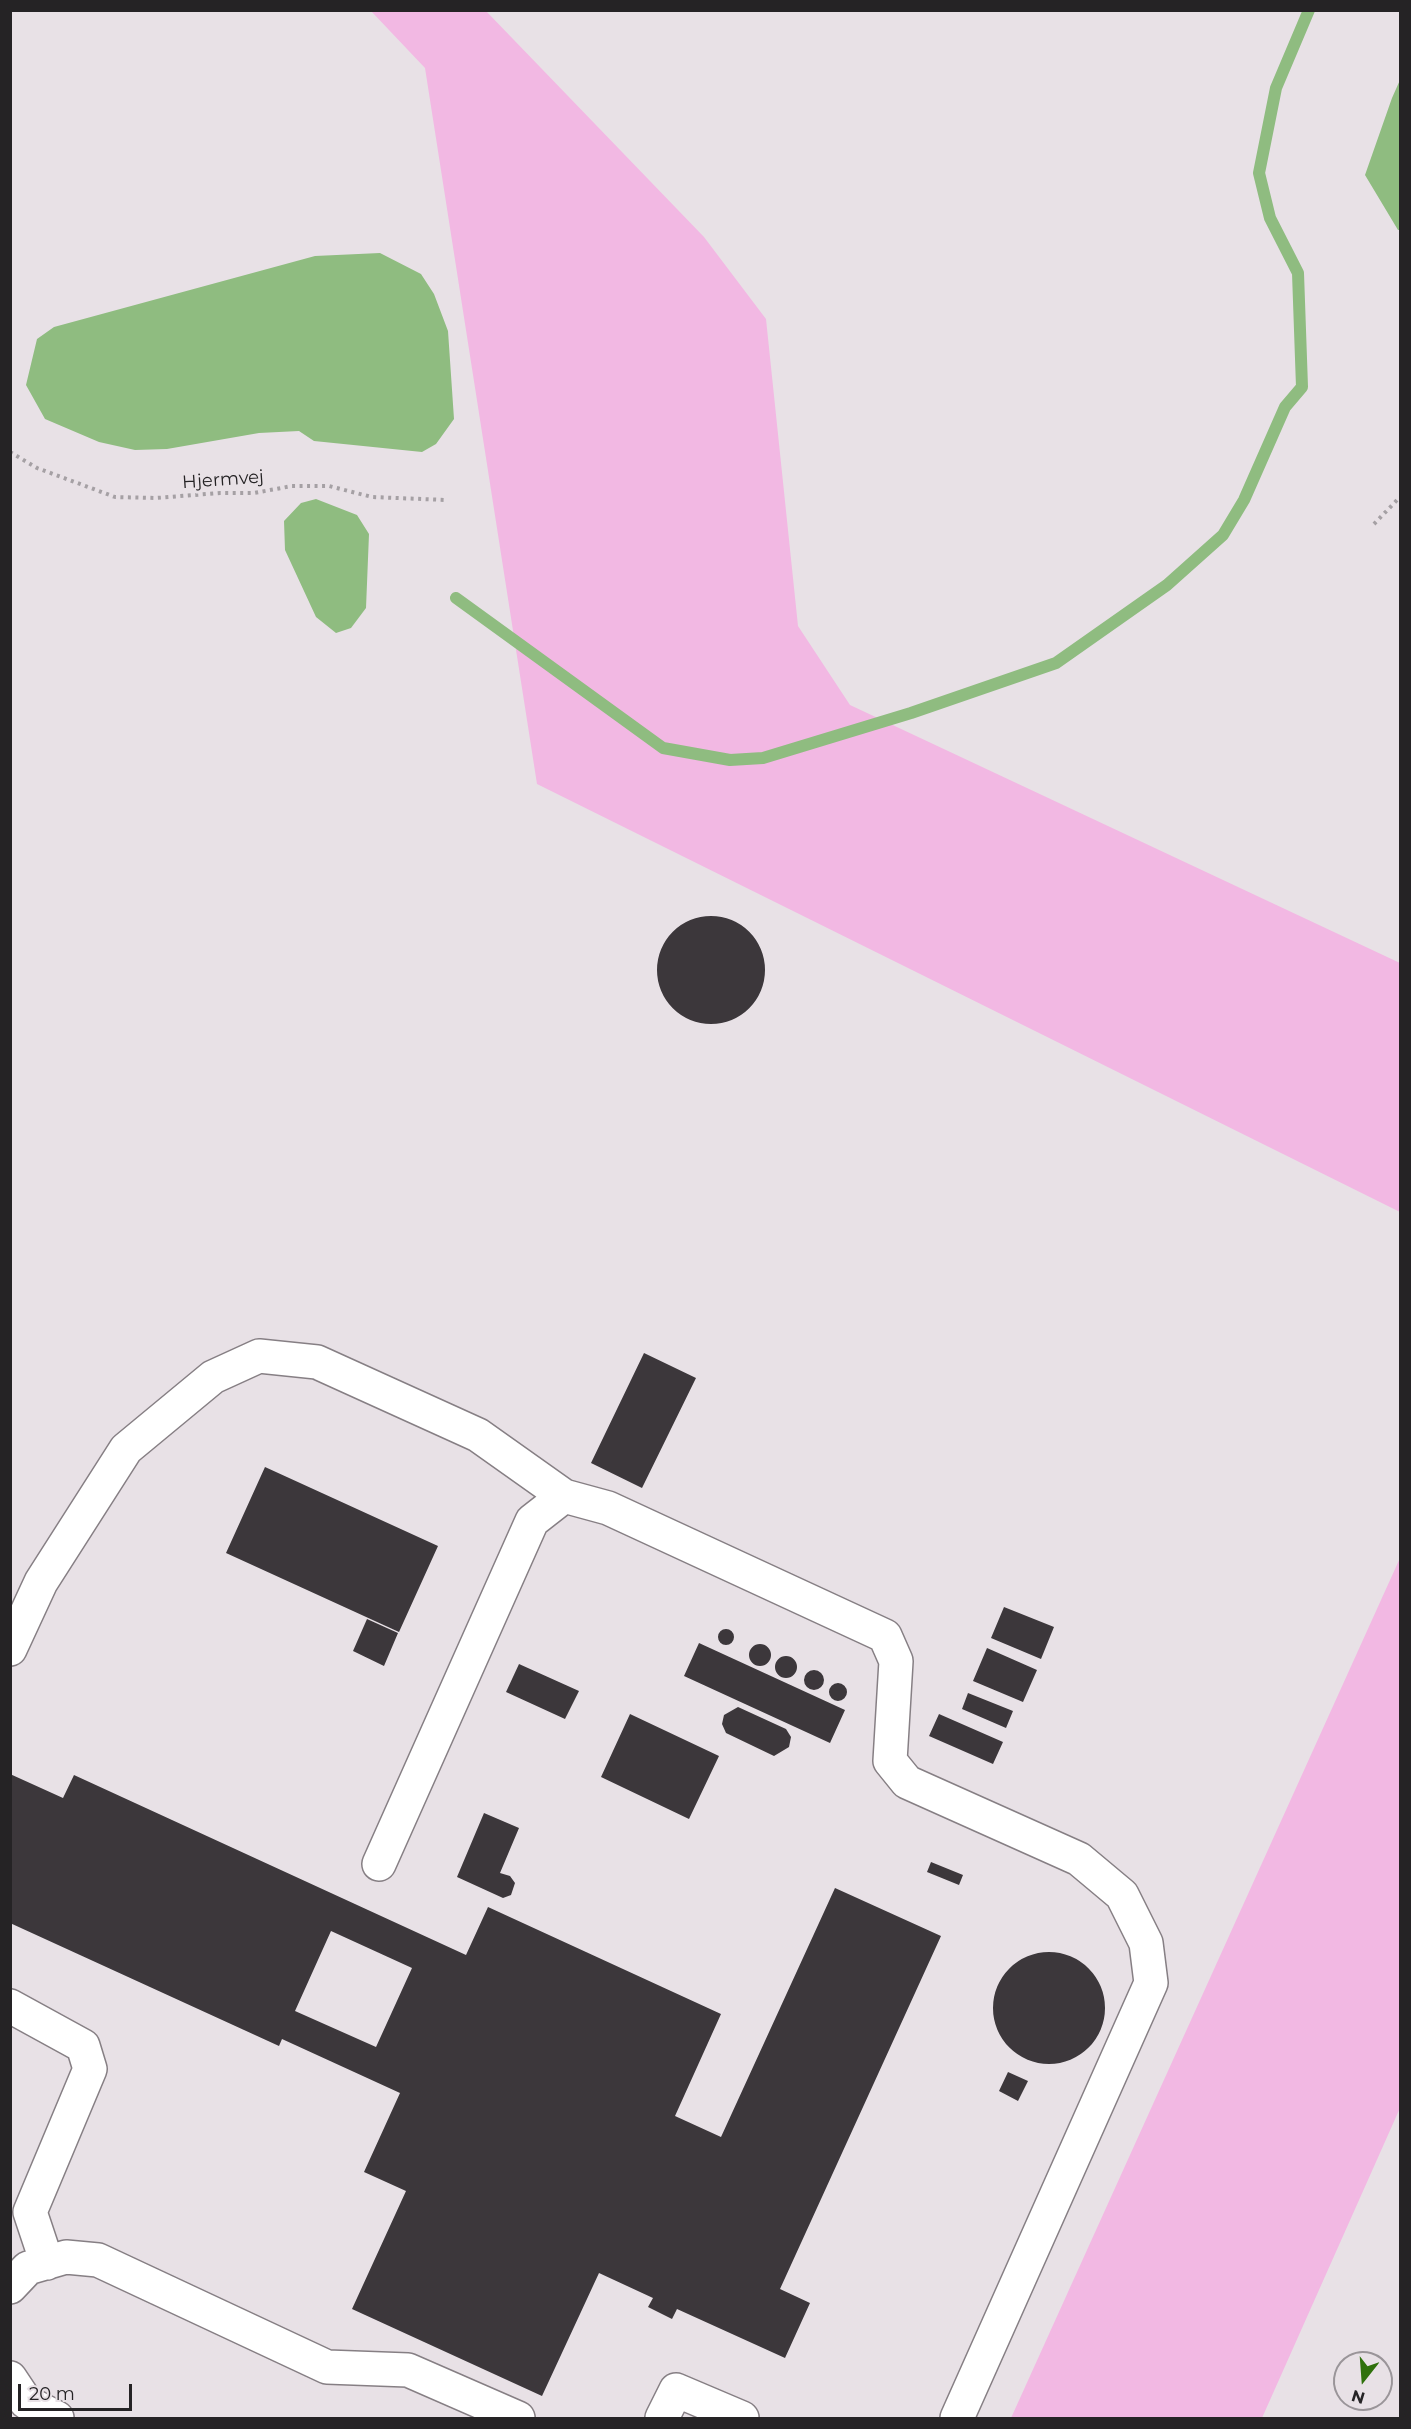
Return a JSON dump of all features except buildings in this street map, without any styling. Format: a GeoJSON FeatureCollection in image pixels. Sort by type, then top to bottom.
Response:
{"type":"FeatureCollection","features":[{"type":"Feature","properties":{"kind":"lane"},"geometry":{"type":"LineString","coordinates":[[10,1649],[41,1582],[126,1449],[213,1377],[259,1356],[317,1362],[478,1435],[564,1496],[608,1508],[885,1636],[896,1661],[890,1761],[907,1782],[1079,1859],[1122,1894],[1146,1943],[1150,1983],[957,2418]]}},
{"type":"Feature","properties":{"kind":"lane"},"geometry":{"type":"LineString","coordinates":[[379,1864],[532,1521],[564,1496]]}},
{"type":"Feature","properties":{"kind":"lane"},"geometry":{"type":"LineString","coordinates":[[10,2006],[83,2046],[90,2069],[30,2212],[47,2263]]}},
{"type":"Feature","properties":{"kind":"lane"},"geometry":{"type":"LineString","coordinates":[[10,2287],[28,2268],[66,2257],[98,2260],[327,2367],[408,2370],[518,2418]]}},
{"type":"Feature","properties":{"kind":"lane"},"geometry":{"type":"LineString","coordinates":[[10,2378],[26,2402],[57,2418]]}},
{"type":"Feature","properties":{"kind":"lane"},"geometry":{"type":"LineString","coordinates":[[662,2418],[676,2390],[742,2418]]}},
{"type":"Feature","properties":{"kind":"path","name":"Hjermvej"},"geometry":{"type":"LineString","coordinates":[[10,452],[37,468],[115,497],[156,498],[254,493],[292,486],[329,486],[372,497],[446,500]]}},
{"type":"Feature","properties":{"kind":"path"},"geometry":{"type":"LineString","coordinates":[[1374,524],[1401,497]]}},
{"type":"Feature","properties":{"kind":"shaded area"},"geometry":{"type":"Polygon","coordinates":[[[371,11],[486,11],[704,237],[766,319],[798,626],[850,705],[1400,963],[1400,1212],[537,784],[425,68],[371,11]]]}},
{"type":"Feature","properties":{"kind":"shaded area"},"geometry":{"type":"Polygon","coordinates":[[[1400,80],[1400,230],[1398,230],[1365,175],[1400,80]]]}},
{"type":"Feature","properties":{"kind":"shaded area"},"geometry":{"type":"Polygon","coordinates":[[[380,253],[421,274],[434,294],[448,331],[454,419],[436,444],[422,452],[314,441],[299,431],[259,433],[167,449],[135,450],[99,442],[45,419],[26,385],[37,339],[54,327],[315,256],[380,253]]]}},
{"type":"Feature","properties":{"kind":"shaded area"},"geometry":{"type":"Polygon","coordinates":[[[316,499],[357,515],[369,534],[366,608],[351,628],[336,633],[316,617],[285,550],[284,521],[301,503],[316,499]]]}},
{"type":"Feature","properties":{"kind":"shaded area"},"geometry":{"type":"Polygon","coordinates":[[[1400,1558],[1400,2108],[1262,2418],[1011,2418],[1400,1558]]]}},
{"type":"Feature","properties":{"kind":"waterway"},"geometry":{"type":"LineString","coordinates":[[456,598],[663,748],[730,760],[763,758],[911,713],[1056,663],[1167,585],[1223,535],[1244,500],[1285,407],[1302,387],[1298,273],[1270,218],[1259,173],[1276,88],[1309,10]]}}]}
